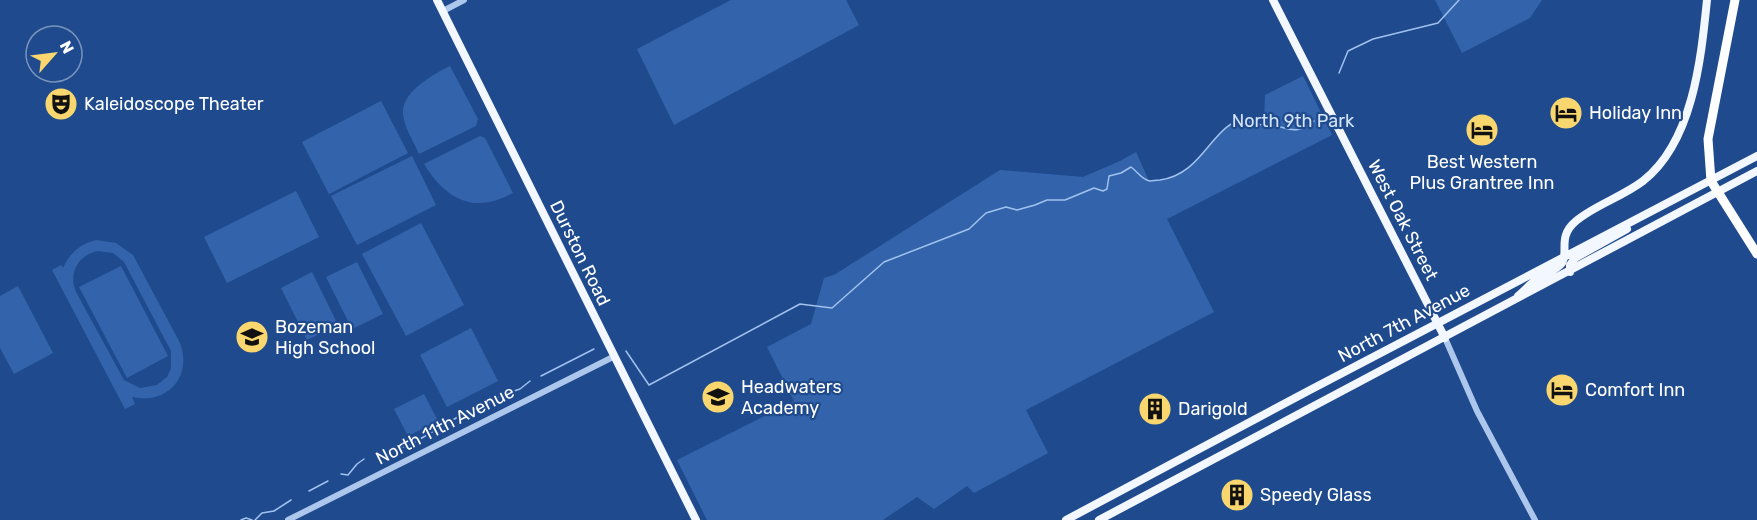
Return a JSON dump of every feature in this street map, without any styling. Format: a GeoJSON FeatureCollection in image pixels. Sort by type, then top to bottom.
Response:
{"type":"FeatureCollection","features":[{"type":"Feature","properties":{"kind":"highway"},"geometry":{"type":"LineString","coordinates":[[1735,0],[1708,139],[1711,181],[1757,254]]}},
{"type":"Feature","properties":{"kind":"main road","name":"Durston Road"},"geometry":{"type":"LineString","coordinates":[[437,0],[696,520]]}},
{"type":"Feature","properties":{"kind":"main road","name":"West Oak Street"},"geometry":{"type":"LineString","coordinates":[[1274,0],[1445,338]]}},
{"type":"Feature","properties":{"kind":"main road"},"geometry":{"type":"LineString","coordinates":[[1508,305],[1536,279],[1558,267],[1564,256],[1563,247],[1566,235],[1575,222],[1633,189],[1646,179],[1675,142],[1695,82],[1707,0]]}},
{"type":"Feature","properties":{"kind":"main road","name":"North 7th Avenue"},"geometry":{"type":"LineString","coordinates":[[1066,520],[1757,156]]}},
{"type":"Feature","properties":{"kind":"main road","name":"North 7th Avenue"},"geometry":{"type":"LineString","coordinates":[[1099,520],[1757,171]]}},
{"type":"Feature","properties":{"kind":"main road"},"geometry":{"type":"LineString","coordinates":[[1570,272],[1570,265],[1575,258],[1622,232],[1644,215]]}},
{"type":"Feature","properties":{"kind":"street"},"geometry":{"type":"LineString","coordinates":[[442,11],[464,0]]}},
{"type":"Feature","properties":{"kind":"street","name":"West Oak Street"},"geometry":{"type":"LineString","coordinates":[[1445,338],[1477,411],[1535,520]]}},
{"type":"Feature","properties":{"kind":"street","name":"North 11th Avenue"},"geometry":{"type":"LineString","coordinates":[[288,520],[615,357]]}},
{"type":"Feature","properties":{"kind":"green space"},"geometry":{"type":"Polygon","coordinates":[[[731,0],[846,0],[859,25],[674,125],[637,49],[731,0]]]}},
{"type":"Feature","properties":{"kind":"green space"},"geometry":{"type":"Polygon","coordinates":[[[1435,0],[1542,0],[1530,18],[1462,53],[1435,0]]]}},
{"type":"Feature","properties":{"kind":"green space"},"geometry":{"type":"Polygon","coordinates":[[[450,66],[478,119],[476,126],[419,154],[405,124],[404,106],[413,91],[450,66]]]}},
{"type":"Feature","properties":{"kind":"green space","name":"North 9th Park"},"geometry":{"type":"Polygon","coordinates":[[[1303,76],[1332,135],[1167,219],[1214,312],[1026,410],[1048,453],[974,493],[967,486],[934,509],[917,497],[883,520],[707,520],[677,460],[794,401],[767,347],[811,324],[824,278],[834,275],[1000,170],[1083,177],[1136,152],[1149,181],[1173,177],[1193,164],[1227,127],[1247,119],[1253,126],[1264,123],[1265,95],[1303,76]]]}},
{"type":"Feature","properties":{"kind":"green space"},"geometry":{"type":"Polygon","coordinates":[[[381,101],[408,153],[329,194],[302,142],[381,101]]]}},
{"type":"Feature","properties":{"kind":"green space"},"geometry":{"type":"Polygon","coordinates":[[[480,136],[485,138],[513,193],[499,200],[473,203],[451,194],[424,164],[480,136]]]}},
{"type":"Feature","properties":{"kind":"green space"},"geometry":{"type":"Polygon","coordinates":[[[412,156],[436,205],[357,245],[331,196],[412,156]]]}},
{"type":"Feature","properties":{"kind":"green space"},"geometry":{"type":"Polygon","coordinates":[[[296,191],[319,237],[227,283],[204,237],[296,191]]]}},
{"type":"Feature","properties":{"kind":"green space"},"geometry":{"type":"Polygon","coordinates":[[[421,223],[464,305],[406,336],[362,254],[421,223]]]}},
{"type":"Feature","properties":{"kind":"green space"},"geometry":{"type":"Polygon","coordinates":[[[96,240],[116,243],[133,255],[179,341],[183,353],[183,365],[175,385],[167,392],[157,396],[132,397],[135,404],[125,409],[52,270],[61,265],[63,268],[76,250],[96,240]],[[98,251],[85,256],[80,261],[73,278],[76,292],[124,380],[140,388],[157,385],[167,377],[171,368],[171,351],[124,262],[113,253],[98,251]]]}},
{"type":"Feature","properties":{"kind":"green space"},"geometry":{"type":"Polygon","coordinates":[[[357,262],[383,314],[352,329],[326,277],[357,262]]]}},
{"type":"Feature","properties":{"kind":"green space"},"geometry":{"type":"Polygon","coordinates":[[[121,266],[168,356],[127,378],[79,287],[121,266]]]}},
{"type":"Feature","properties":{"kind":"green space"},"geometry":{"type":"Polygon","coordinates":[[[312,272],[338,325],[307,340],[281,288],[312,272]]]}},
{"type":"Feature","properties":{"kind":"green space"},"geometry":{"type":"Polygon","coordinates":[[[18,286],[53,353],[14,374],[0,348],[0,296],[18,286]]]}},
{"type":"Feature","properties":{"kind":"green space"},"geometry":{"type":"Polygon","coordinates":[[[471,328],[498,381],[447,407],[420,355],[471,328]]]}},
{"type":"Feature","properties":{"kind":"green space"},"geometry":{"type":"Polygon","coordinates":[[[424,394],[438,421],[408,436],[394,409],[424,394]]]}},
{"type":"Feature","properties":{"kind":"waterway"},"geometry":{"type":"LineString","coordinates":[[1339,73],[1348,51],[1373,39],[1438,23],[1459,0]]}},
{"type":"Feature","properties":{"kind":"waterway"},"geometry":{"type":"LineString","coordinates":[[626,351],[649,385],[800,304],[832,308],[884,262],[969,229],[986,213],[1006,207],[1017,210],[1047,200],[1065,200],[1094,188],[1103,191],[1107,189],[1109,176],[1131,167],[1150,181],[1175,176],[1188,168],[1225,129],[1235,122],[1247,119],[1253,126],[1263,124],[1298,130],[1314,121]]}},
{"type":"Feature","properties":{"kind":"waterway"},"geometry":{"type":"LineString","coordinates":[[541,376],[594,349]]}},
{"type":"Feature","properties":{"kind":"waterway"},"geometry":{"type":"LineString","coordinates":[[390,449],[408,446],[463,414],[520,389],[530,381]]}},
{"type":"Feature","properties":{"kind":"waterway"},"geometry":{"type":"LineString","coordinates":[[341,474],[348,475],[364,459]]}},
{"type":"Feature","properties":{"kind":"waterway"},"geometry":{"type":"LineString","coordinates":[[309,491],[328,481]]}},
{"type":"Feature","properties":{"kind":"waterway"},"geometry":{"type":"LineString","coordinates":[[255,520],[262,513],[274,511],[291,500]]}},
{"type":"Feature","properties":{"kind":"waterway"},"geometry":{"type":"LineString","coordinates":[[241,520],[246,518],[252,520]]}},
{"type":"Feature","properties":{"kind":"place","name":"Kaleidoscope Theater"},"geometry":{"type":"Point","coordinates":[61,104]}},
{"type":"Feature","properties":{"kind":"place","name":"Holiday Inn"},"geometry":{"type":"Point","coordinates":[1566,113]}},
{"type":"Feature","properties":{"kind":"place","name":"Best Western Plus Grantree Inn"},"geometry":{"type":"Point","coordinates":[1482,130]}},
{"type":"Feature","properties":{"kind":"place","name":"Bozeman High School"},"geometry":{"type":"Point","coordinates":[252,337]}},
{"type":"Feature","properties":{"kind":"place","name":"Comfort Inn"},"geometry":{"type":"Point","coordinates":[1562,390]}},
{"type":"Feature","properties":{"kind":"place","name":"Headwaters Academy"},"geometry":{"type":"Point","coordinates":[718,397]}},
{"type":"Feature","properties":{"kind":"place","name":"Darigold"},"geometry":{"type":"Point","coordinates":[1155,409]}},
{"type":"Feature","properties":{"kind":"place","name":"Speedy Glass"},"geometry":{"type":"Point","coordinates":[1237,495]}}]}
